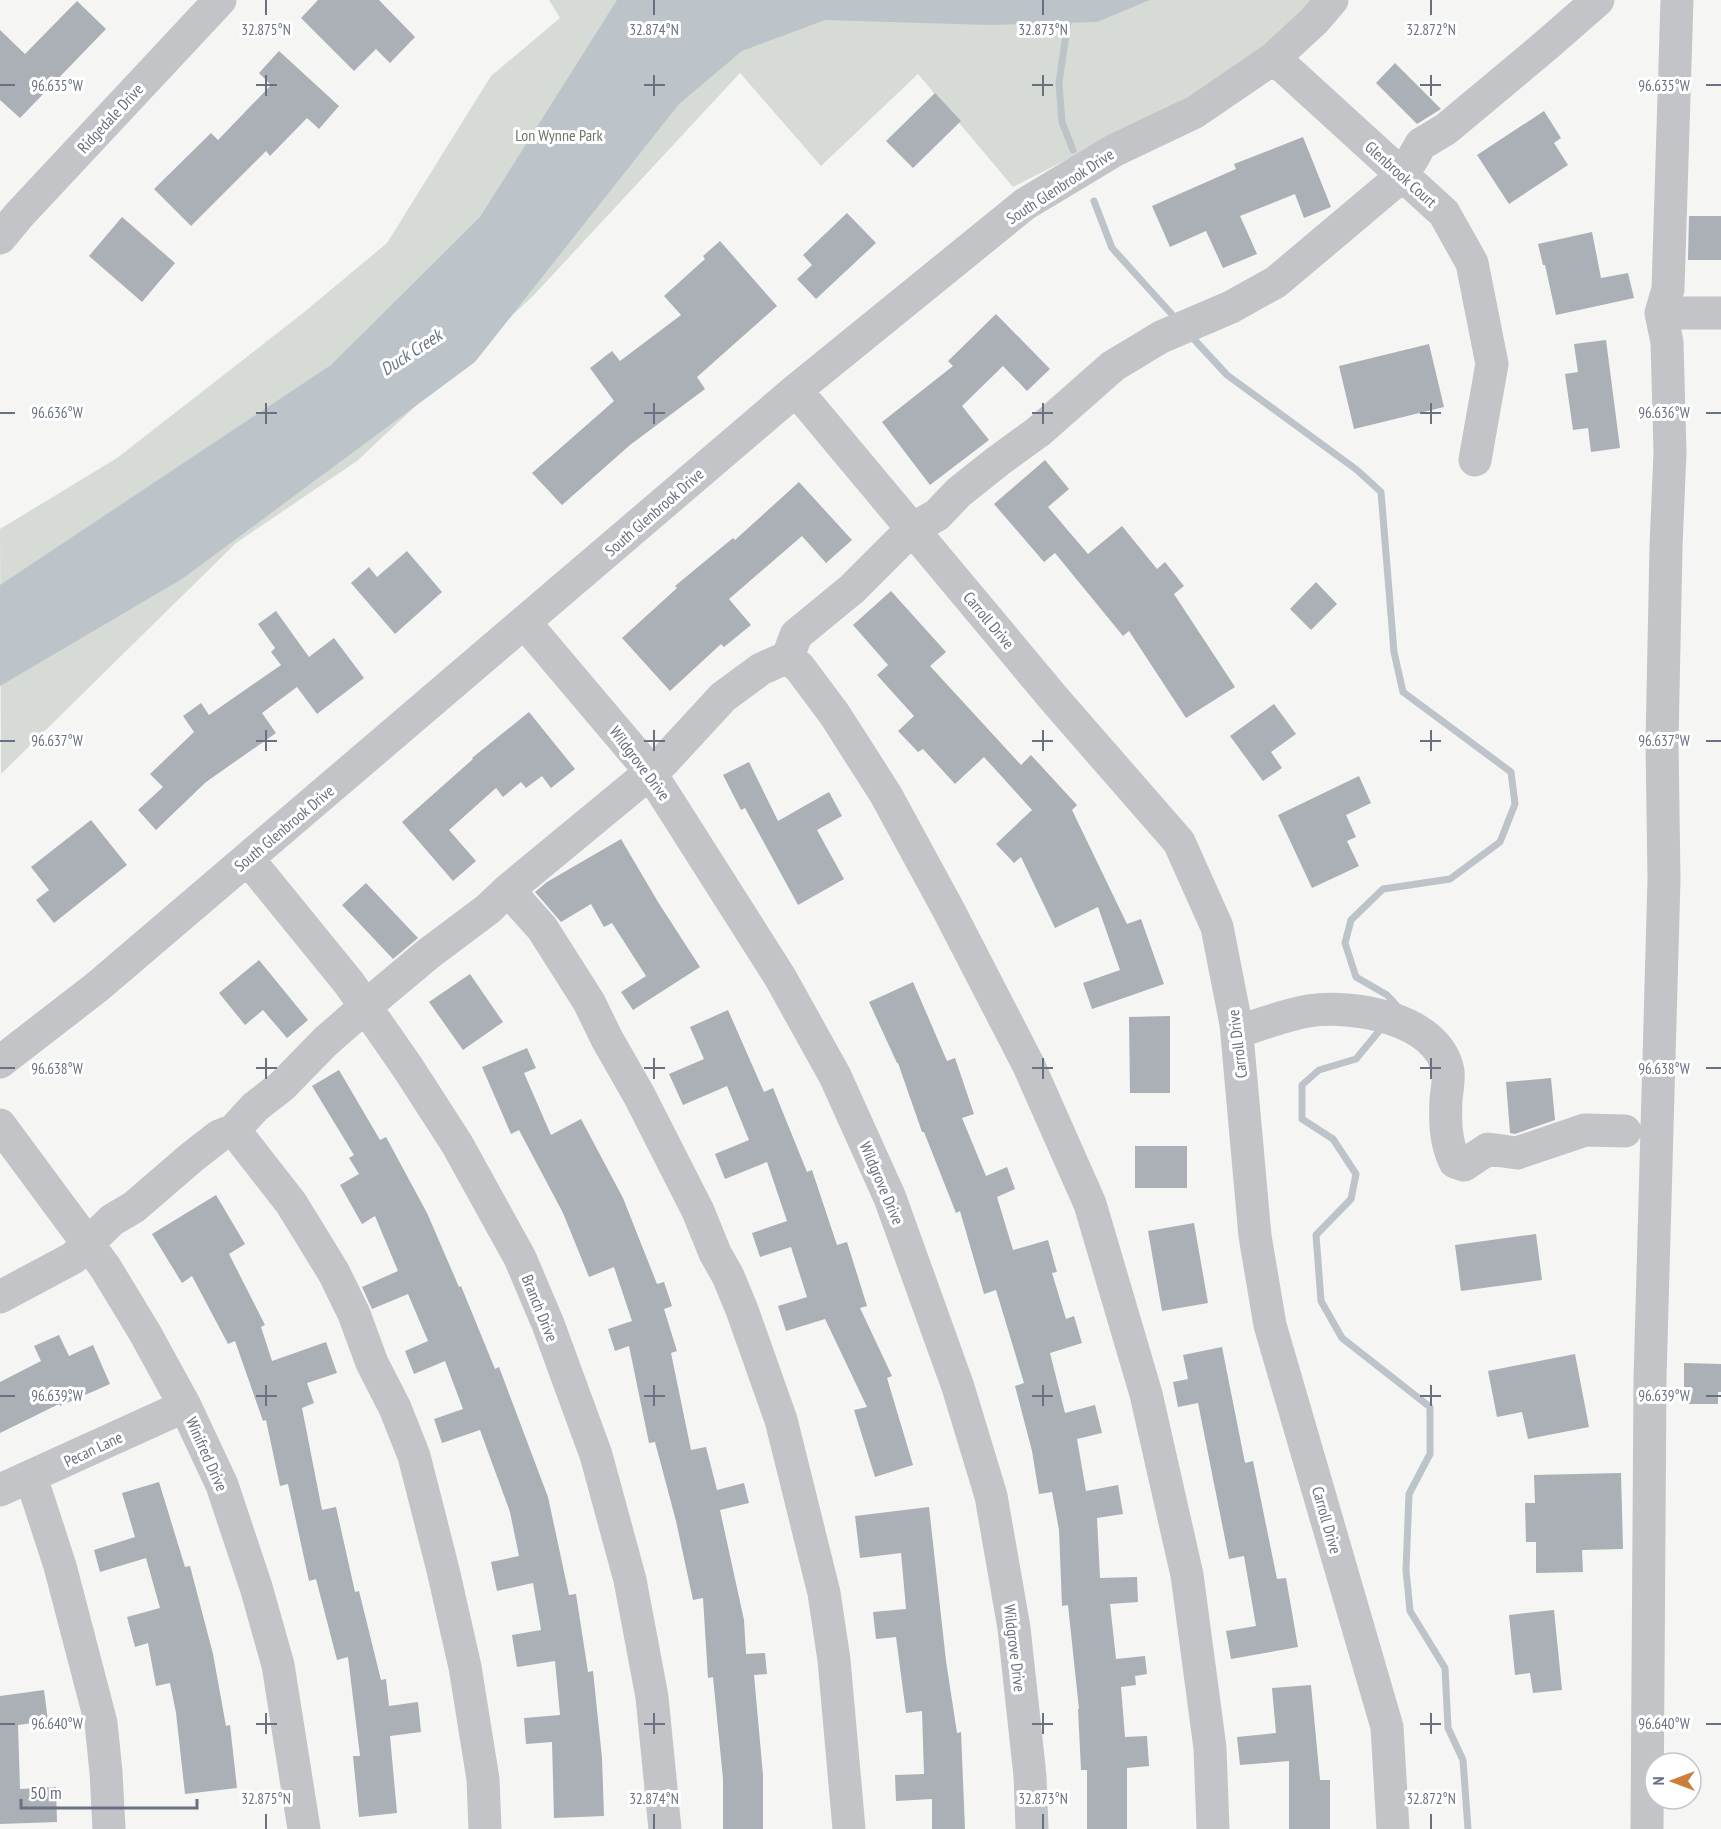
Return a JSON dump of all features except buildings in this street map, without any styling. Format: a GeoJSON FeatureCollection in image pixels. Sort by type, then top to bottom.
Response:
{"type":"FeatureCollection","features":[{"type":"Feature","properties":{"kind":"street","name":"Ridgedale Drive"},"geometry":{"type":"LineString","coordinates":[[0,238],[220,0]]}},
{"type":"Feature","properties":{"kind":"street","name":"South Glenbrook Drive"},"geometry":{"type":"LineString","coordinates":[[0,1062],[97,987],[796,390],[1025,204],[1115,150],[1195,112],[1274,58],[1314,21],[1332,0]]}},
{"type":"Feature","properties":{"kind":"street"},"geometry":{"type":"LineString","coordinates":[[0,1297],[73,1258],[112,1220],[134,1207],[219,1136],[234,1130],[255,1107],[282,1086],[326,1041],[366,1006],[428,954],[488,909],[590,821],[618,800],[649,771],[663,762],[723,698],[761,669],[788,657],[796,635],[852,589],[912,529],[937,515],[959,492],[1038,432],[1113,366],[1169,333],[1231,307],[1276,282],[1403,175],[1421,144],[1455,122],[1598,0]]}},
{"type":"Feature","properties":{"kind":"street"},"geometry":{"type":"LineString","coordinates":[[1647,1829],[1650,1379],[1664,879],[1663,719],[1670,452],[1667,342],[1661,312],[1668,289],[1677,0]]}},
{"type":"Feature","properties":{"kind":"street","name":"Glenbrook Court"},"geometry":{"type":"LineString","coordinates":[[1274,58],[1444,213],[1472,263],[1492,364],[1475,460]]}},
{"type":"Feature","properties":{"kind":"street"},"geometry":{"type":"LineString","coordinates":[[1661,312],[1721,313]]}},
{"type":"Feature","properties":{"kind":"street","name":"Carroll Drive"},"geometry":{"type":"LineString","coordinates":[[796,390],[1056,701],[1179,842],[1217,927],[1237,1032],[1255,1236],[1270,1324],[1387,1727],[1393,1829]]}},
{"type":"Feature","properties":{"kind":"street","name":"Wildgrove Drive"},"geometry":{"type":"LineString","coordinates":[[525,623],[649,771],[780,977],[835,1076],[890,1198],[958,1387],[991,1497],[1014,1628],[1030,1776],[1032,1829]]}},
{"type":"Feature","properties":{"kind":"street"},"geometry":{"type":"LineString","coordinates":[[788,657],[800,668],[835,715],[886,795],[1029,1066],[1090,1204],[1146,1394],[1187,1575],[1210,1748],[1213,1829]]}},
{"type":"Feature","properties":{"kind":"street","name":"Branch Drive"},"geometry":{"type":"LineString","coordinates":[[248,859],[366,1006],[457,1144],[520,1258],[548,1324],[592,1444],[630,1580],[652,1697],[665,1829]]}},
{"type":"Feature","properties":{"kind":"street"},"geometry":{"type":"LineString","coordinates":[[508,890],[542,928],[589,1002],[698,1211],[742,1310],[781,1420],[824,1593],[835,1670],[849,1829]]}},
{"type":"Feature","properties":{"kind":"street"},"geometry":{"type":"LineString","coordinates":[[1237,1032],[1305,1011],[1348,1009],[1405,1024],[1430,1040],[1443,1054],[1448,1074],[1445,1128],[1449,1149],[1455,1162],[1464,1165],[1488,1149],[1517,1153],[1585,1130],[1625,1131]]}},
{"type":"Feature","properties":{"kind":"street","name":"Winifred Drive"},"geometry":{"type":"LineString","coordinates":[[0,1125],[105,1267],[146,1333],[185,1406],[222,1485],[278,1665],[304,1829]]}},
{"type":"Feature","properties":{"kind":"street"},"geometry":{"type":"LineString","coordinates":[[234,1130],[291,1203],[334,1273],[354,1314],[372,1363],[395,1408],[414,1456],[465,1667],[483,1779],[484,1829]]}},
{"type":"Feature","properties":{"kind":"street","name":"Pecan Lane"},"geometry":{"type":"LineString","coordinates":[[0,1490],[185,1406]]}},
{"type":"Feature","properties":{"kind":"street"},"geometry":{"type":"LineString","coordinates":[[31,1476],[60,1566],[101,1723],[109,1829]]}},
{"type":"Feature","properties":{"kind":"green space","name":"Lon Wynne Park"},"geometry":{"type":"Polygon","coordinates":[[[549,0],[1312,0],[1269,52],[1168,108],[1013,187],[918,74],[821,166],[740,73],[533,296],[357,461],[236,543],[1,774],[0,529],[117,458],[303,313],[387,243],[491,76],[560,18],[549,0]]]}},
{"type":"Feature","properties":{"kind":"water","name":"Duck Creek"},"geometry":{"type":"Polygon","coordinates":[[[617,0],[1150,0],[1097,22],[989,25],[825,20],[742,51],[679,104],[475,362],[182,579],[0,686],[0,585],[331,365],[480,217],[617,0]]]}},
{"type":"Feature","properties":{"kind":"waterway"},"geometry":{"type":"LineString","coordinates":[[1071,0],[1059,83],[1062,122],[1073,150]]}},
{"type":"Feature","properties":{"kind":"waterway"},"geometry":{"type":"LineString","coordinates":[[1094,201],[1112,248],[1177,320]]}},
{"type":"Feature","properties":{"kind":"waterway"},"geometry":{"type":"LineString","coordinates":[[1190,335],[1227,375],[1357,470],[1381,492],[1394,652],[1403,692],[1511,772],[1515,804],[1500,842],[1450,879],[1383,889],[1351,920],[1345,943],[1356,977],[1387,995],[1399,1008]]}},
{"type":"Feature","properties":{"kind":"waterway"},"geometry":{"type":"LineString","coordinates":[[1384,1025],[1356,1059],[1319,1070],[1302,1085],[1302,1119],[1333,1139],[1356,1174],[1351,1199],[1316,1235],[1321,1301],[1342,1338],[1430,1407],[1430,1454],[1409,1494],[1406,1570],[1410,1611],[1445,1668],[1448,1728],[1463,1760],[1468,1829]]}}]}
